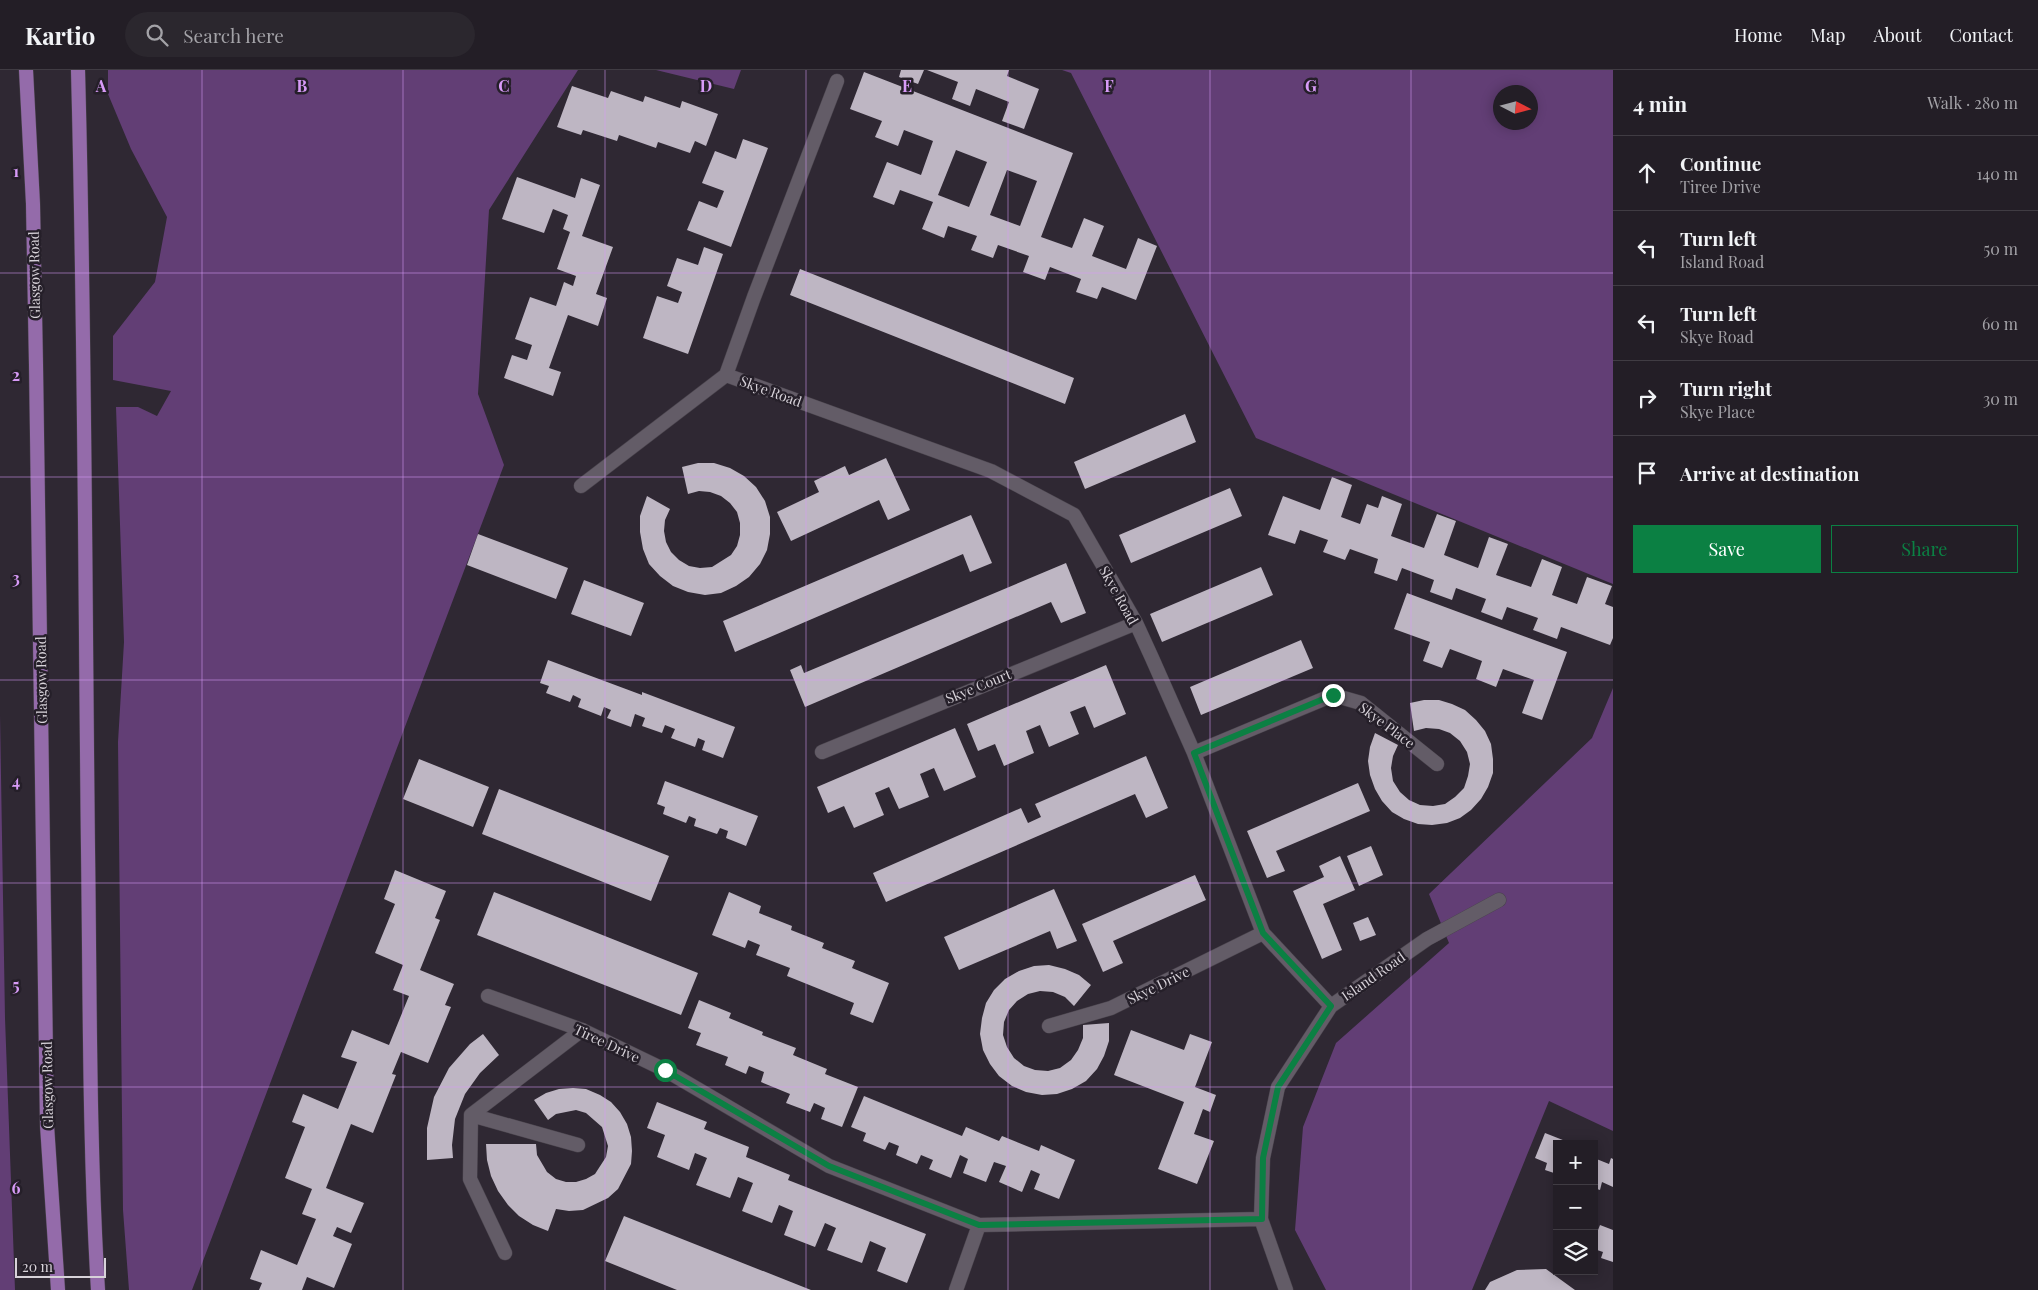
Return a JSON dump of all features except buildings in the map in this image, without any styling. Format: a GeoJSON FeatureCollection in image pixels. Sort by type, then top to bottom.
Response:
{"type":"FeatureCollection","features":[{"type":"Feature","properties":{"kind":"main road","name":"Glasgow Road"},"geometry":{"type":"LineString","coordinates":[[26,70],[36,366],[47,1125],[58,1290]]}},
{"type":"Feature","properties":{"kind":"main road"},"geometry":{"type":"LineString","coordinates":[[78,70],[85,438],[86,710],[93,1204],[98,1290]]}},
{"type":"Feature","properties":{"kind":"main road"},"geometry":{"type":"LineString","coordinates":[[47,1125],[50,1290]]}},
{"type":"Feature","properties":{"kind":"street","name":"Skye Road"},"geometry":{"type":"LineString","coordinates":[[581,486],[726,375],[837,81]]}},
{"type":"Feature","properties":{"kind":"street","name":"Skye Road"},"geometry":{"type":"LineString","coordinates":[[726,375],[991,471],[1074,515],[1136,623],[1194,753],[1263,933],[1331,1006]]}},
{"type":"Feature","properties":{"kind":"street","name":"Skye Court"},"geometry":{"type":"LineString","coordinates":[[822,752],[1136,623]]}},
{"type":"Feature","properties":{"kind":"street","name":"Skye Place"},"geometry":{"type":"LineString","coordinates":[[1194,753],[1333,695],[1361,703],[1436,764]]}},
{"type":"Feature","properties":{"kind":"street","name":"Island Road"},"geometry":{"type":"LineString","coordinates":[[1286,1290],[1262,1219],[1263,1158],[1278,1087],[1331,1006],[1427,940],[1499,900]]}},
{"type":"Feature","properties":{"kind":"street","name":"Skye Drive"},"geometry":{"type":"LineString","coordinates":[[1049,1026],[1111,1008],[1263,933]]}},
{"type":"Feature","properties":{"kind":"street","name":"Tiree Drive"},"geometry":{"type":"LineString","coordinates":[[488,996],[582,1030],[665,1070],[829,1166],[979,1225],[1262,1219]]}},
{"type":"Feature","properties":{"kind":"street"},"geometry":{"type":"LineString","coordinates":[[471,1115],[582,1030]]}},
{"type":"Feature","properties":{"kind":"street"},"geometry":{"type":"LineString","coordinates":[[471,1115],[578,1145]]}},
{"type":"Feature","properties":{"kind":"street"},"geometry":{"type":"LineString","coordinates":[[471,1115],[470,1179],[505,1253]]}},
{"type":"Feature","properties":{"kind":"street"},"geometry":{"type":"LineString","coordinates":[[956,1290],[979,1225]]}},
{"type":"Feature","properties":{"kind":"shaded area"},"geometry":{"type":"Polygon","coordinates":[[[108,70],[578,70],[489,210],[478,394],[504,465],[192,1290],[129,1290],[123,1210],[118,742],[124,642],[116,407],[138,407],[157,416],[171,391],[113,380],[113,336],[155,282],[167,217],[131,149],[108,94],[108,70]]]}},
{"type":"Feature","properties":{"kind":"shaded area"},"geometry":{"type":"Polygon","coordinates":[[[656,70],[741,70],[734,89],[656,70]]]}},
{"type":"Feature","properties":{"kind":"shaded area"},"geometry":{"type":"Polygon","coordinates":[[[1062,70],[1613,70],[1613,584],[1256,438],[1071,73],[1062,70]]]}},
{"type":"Feature","properties":{"kind":"shaded area"},"geometry":{"type":"Polygon","coordinates":[[[1613,688],[1613,1131],[1549,1101],[1472,1290],[1326,1290],[1295,1230],[1303,1127],[1336,1043],[1449,943],[1429,894],[1592,738],[1613,688]]]}},
{"type":"Feature","properties":{"kind":"shaded area"},"geometry":{"type":"Polygon","coordinates":[[[0,715],[5,1018],[15,1290],[0,1290],[0,715]]]}},
{"type":"Feature","properties":{"kind":"route"},"geometry":{"type":"LineString","coordinates":[[665,1070],[829,1166],[979,1225],[1262,1219],[1263,1158],[1278,1087],[1331,1006],[1263,933],[1194,753],[1333,695]]}}]}
